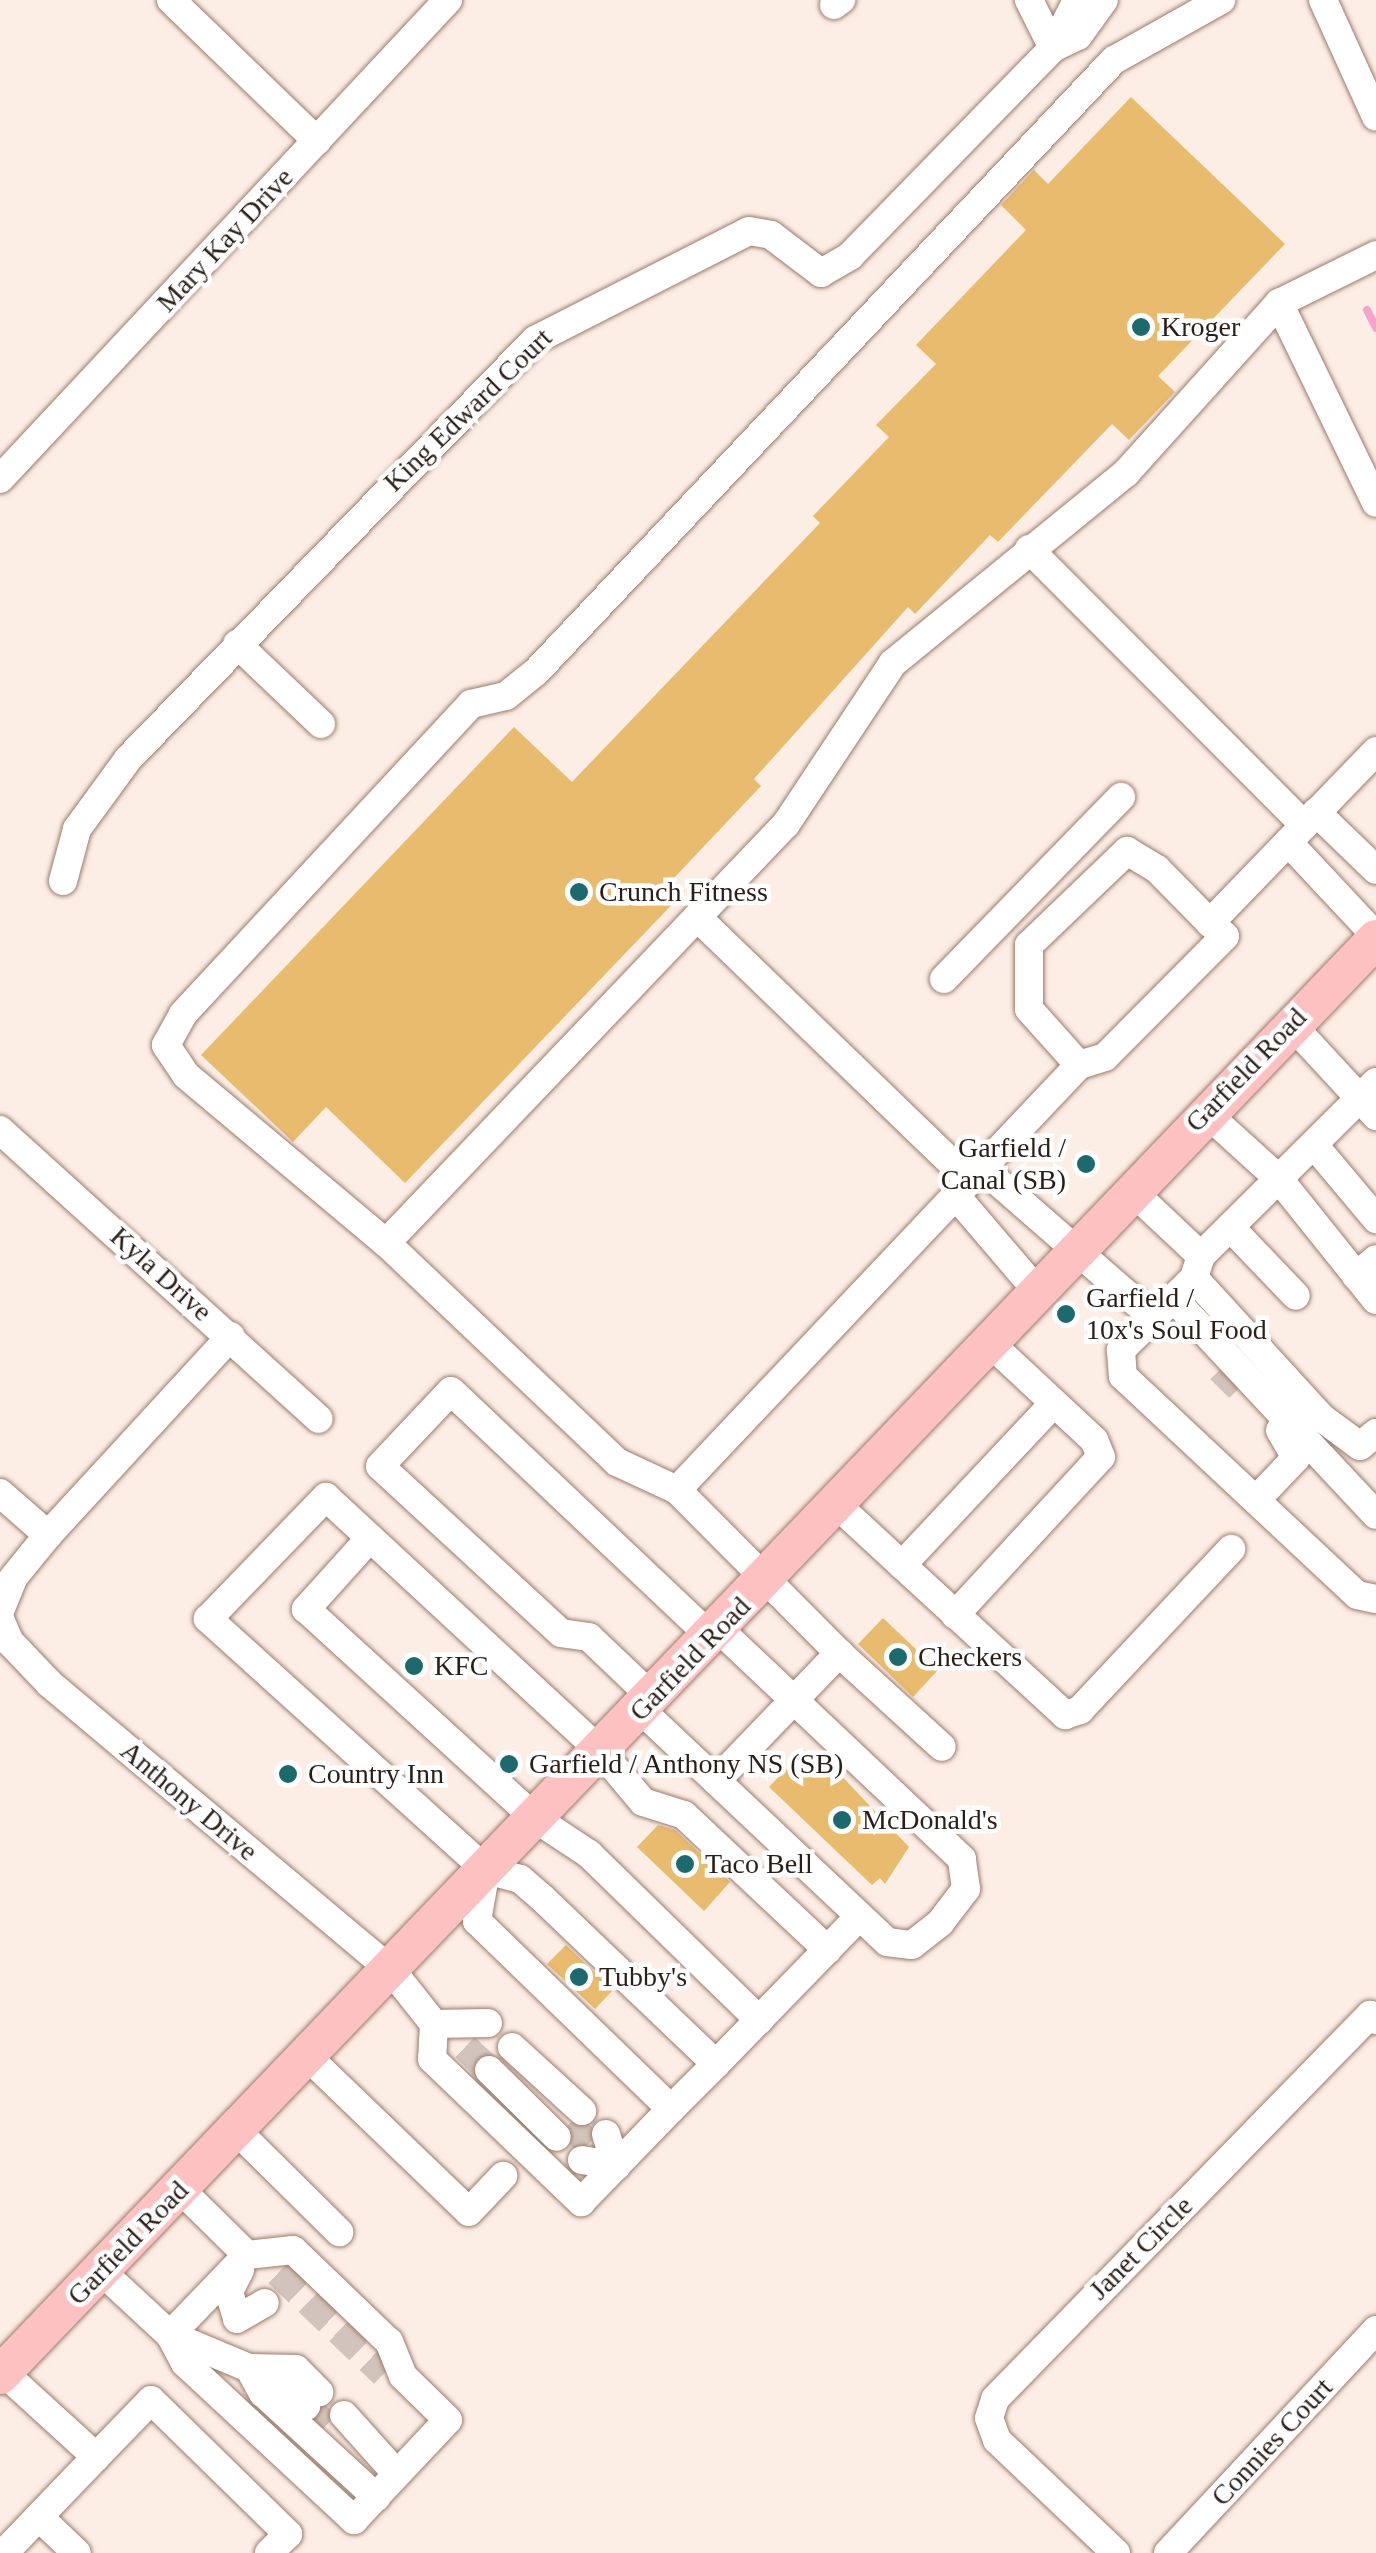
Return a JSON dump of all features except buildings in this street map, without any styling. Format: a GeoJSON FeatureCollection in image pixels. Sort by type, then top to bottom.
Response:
{"type":"FeatureCollection","features":[{"type":"Feature","properties":{"kind":"main road","name":"Garfield Road"},"geometry":{"type":"LineString","coordinates":[[2,2374],[602,1752],[1290,1023],[1376,938]]}},
{"type":"Feature","properties":{"kind":"street"},"geometry":{"type":"LineString","coordinates":[[171,0],[318,141]]}},
{"type":"Feature","properties":{"kind":"street","name":"Mary Kay Drive"},"geometry":{"type":"LineString","coordinates":[[0,479],[448,0]]}},
{"type":"Feature","properties":{"kind":"street"},"geometry":{"type":"LineString","coordinates":[[1029,0],[1053,48]]}},
{"type":"Feature","properties":{"kind":"street"},"geometry":{"type":"LineString","coordinates":[[1053,48],[1077,0]]}},
{"type":"Feature","properties":{"kind":"street"},"geometry":{"type":"LineString","coordinates":[[1053,48],[1078,36],[1104,0]]}},
{"type":"Feature","properties":{"kind":"street"},"geometry":{"type":"LineString","coordinates":[[942,1746],[764,1582],[677,1490],[617,1462],[386,1243],[186,1075],[166,1045],[183,1014],[471,704],[506,696],[536,672],[1114,60],[1221,0]]}},
{"type":"Feature","properties":{"kind":"street"},"geometry":{"type":"LineString","coordinates":[[1323,0],[1376,117]]}},
{"type":"Feature","properties":{"kind":"street","name":"King Edward Court"},"geometry":{"type":"LineString","coordinates":[[63,881],[77,829],[96,796],[237,644],[551,327],[748,231],[771,235],[812,270],[828,270],[1053,48]]}},
{"type":"Feature","properties":{"kind":"street"},"geometry":{"type":"LineString","coordinates":[[386,1243],[786,824],[893,663],[1126,473],[1280,304],[1376,255]]}},
{"type":"Feature","properties":{"kind":"street"},"geometry":{"type":"LineString","coordinates":[[1280,304],[1376,503]]}},
{"type":"Feature","properties":{"kind":"street"},"geometry":{"type":"LineString","coordinates":[[1029,549],[1302,826],[1376,938]]}},
{"type":"Feature","properties":{"kind":"street"},"geometry":{"type":"LineString","coordinates":[[237,644],[321,724]]}},
{"type":"Feature","properties":{"kind":"street"},"geometry":{"type":"LineString","coordinates":[[1220,913],[1376,751]]}},
{"type":"Feature","properties":{"kind":"street"},"geometry":{"type":"LineString","coordinates":[[944,979],[1121,798]]}},
{"type":"Feature","properties":{"kind":"street"},"geometry":{"type":"LineString","coordinates":[[1302,826],[1376,870]]}},
{"type":"Feature","properties":{"kind":"street"},"geometry":{"type":"LineString","coordinates":[[677,1490],[1079,1065],[1105,1057],[1225,936],[1220,913],[1157,868],[1126,852],[1029,945],[1029,1009],[1079,1065]]}},
{"type":"Feature","properties":{"kind":"street"},"geometry":{"type":"LineString","coordinates":[[697,917],[970,1182],[1078,1250],[1180,1287],[1322,1418],[1360,1446],[1376,1434]]}},
{"type":"Feature","properties":{"kind":"street"},"geometry":{"type":"LineString","coordinates":[[1290,1023],[1371,1099],[1314,1145],[1230,1228],[1121,1350],[1123,1376],[1357,1594],[1376,1598]]}},
{"type":"Feature","properties":{"kind":"street"},"geometry":{"type":"LineString","coordinates":[[1206,1112],[1366,1267],[1376,1300]]}},
{"type":"Feature","properties":{"kind":"street","name":"Kyla Drive"},"geometry":{"type":"LineString","coordinates":[[0,1130],[319,1420]]}},
{"type":"Feature","properties":{"kind":"street"},"geometry":{"type":"LineString","coordinates":[[1314,1145],[1376,1219]]}},
{"type":"Feature","properties":{"kind":"street"},"geometry":{"type":"LineString","coordinates":[[970,1182],[1038,1292]]}},
{"type":"Feature","properties":{"kind":"street"},"geometry":{"type":"LineString","coordinates":[[1132,1191],[1229,1379],[1296,1446],[1291,1468],[1256,1500]]}},
{"type":"Feature","properties":{"kind":"street"},"geometry":{"type":"LineString","coordinates":[[1230,1228],[1296,1296]]}},
{"type":"Feature","properties":{"kind":"street"},"geometry":{"type":"LineString","coordinates":[[1206,1333],[1376,1515]]}},
{"type":"Feature","properties":{"kind":"street"},"geometry":{"type":"LineString","coordinates":[[0,1611],[13,1578],[48,1535],[230,1336]]}},
{"type":"Feature","properties":{"kind":"street"},"geometry":{"type":"LineString","coordinates":[[955,1615],[1098,1466],[1100,1448],[990,1343]]}},
{"type":"Feature","properties":{"kind":"street"},"geometry":{"type":"LineString","coordinates":[[451,1390],[715,1633],[794,1700],[969,1870],[954,1907],[912,1944],[886,1942],[716,1781],[589,1637],[560,1633],[380,1466],[451,1390]]}},
{"type":"Feature","properties":{"kind":"street"},"geometry":{"type":"LineString","coordinates":[[902,1565],[1053,1404]]}},
{"type":"Feature","properties":{"kind":"street"},"geometry":{"type":"LineString","coordinates":[[0,1493],[48,1535]]}},
{"type":"Feature","properties":{"kind":"street"},"geometry":{"type":"LineString","coordinates":[[716,2064],[520,1879],[486,1870],[208,1618],[326,1496],[602,1752],[643,1802],[684,1815],[828,1950]]}},
{"type":"Feature","properties":{"kind":"street"},"geometry":{"type":"LineString","coordinates":[[836,1505],[1055,1709],[1073,1714],[1231,1549]]}},
{"type":"Feature","properties":{"kind":"street"},"geometry":{"type":"LineString","coordinates":[[370,1538],[306,1609],[536,1819],[589,1854],[759,2020]]}},
{"type":"Feature","properties":{"kind":"street","name":"Anthony Drive"},"geometry":{"type":"LineString","coordinates":[[0,1619],[10,1642],[50,1684],[392,1971],[434,2024]]}},
{"type":"Feature","properties":{"kind":"street"},"geometry":{"type":"LineString","coordinates":[[716,1781],[840,1652]]}},
{"type":"Feature","properties":{"kind":"street"},"geometry":{"type":"LineString","coordinates":[[486,1870],[477,1920],[670,2109]]}},
{"type":"Feature","properties":{"kind":"street"},"geometry":{"type":"LineString","coordinates":[[476,2035],[434,2024],[432,2059],[581,2202],[859,1917]]}},
{"type":"Feature","properties":{"kind":"street","name":"Janet Circle"},"geometry":{"type":"LineString","coordinates":[[1116,2553],[997,2440],[988,2418],[995,2399],[1373,2017]]}},
{"type":"Feature","properties":{"kind":"street"},"geometry":{"type":"LineString","coordinates":[[308,2057],[469,2212],[504,2176]]}},
{"type":"Feature","properties":{"kind":"street"},"geometry":{"type":"LineString","coordinates":[[500,2058],[569,2124]]}},
{"type":"Feature","properties":{"kind":"street"},"geometry":{"type":"LineString","coordinates":[[237,2130],[339,2232]]}},
{"type":"Feature","properties":{"kind":"street"},"geometry":{"type":"LineString","coordinates":[[594,2148],[616,2166]]}},
{"type":"Feature","properties":{"kind":"street"},"geometry":{"type":"LineString","coordinates":[[180,2189],[246,2255],[278,2273]]}},
{"type":"Feature","properties":{"kind":"street"},"geometry":{"type":"LineString","coordinates":[[101,2271],[170,2335],[186,2363],[354,2520],[448,2420],[403,2376],[389,2342],[293,2250],[246,2255],[170,2335]]}},
{"type":"Feature","properties":{"kind":"street"},"geometry":{"type":"LineString","coordinates":[[246,2255],[229,2307],[247,2319],[264,2303]]}},
{"type":"Feature","properties":{"kind":"street","name":"Connies Court"},"geometry":{"type":"LineString","coordinates":[[1168,2553],[1376,2330]]}},
{"type":"Feature","properties":{"kind":"street"},"geometry":{"type":"LineString","coordinates":[[170,2335],[248,2368],[296,2370],[312,2399]]}},
{"type":"Feature","properties":{"kind":"street"},"geometry":{"type":"LineString","coordinates":[[248,2368],[263,2393],[376,2496]]}},
{"type":"Feature","properties":{"kind":"street"},"geometry":{"type":"LineString","coordinates":[[2,2374],[96,2457]]}},
{"type":"Feature","properties":{"kind":"street"},"geometry":{"type":"LineString","coordinates":[[384,2374],[440,2428]]}},
{"type":"Feature","properties":{"kind":"street"},"geometry":{"type":"LineString","coordinates":[[4,2553],[151,2400],[288,2534],[269,2553]]}},
{"type":"Feature","properties":{"kind":"street"},"geometry":{"type":"LineString","coordinates":[[337,2422],[397,2474]]}},
{"type":"Feature","properties":{"kind":"street"},"geometry":{"type":"LineString","coordinates":[[39,2517],[76,2553]]}},
{"type":"Feature","properties":{"kind":"waterway"},"geometry":{"type":"LineString","coordinates":[[1367,310],[1376,328]]}},
{"type":"Feature","properties":{"kind":"tunnel"},"geometry":{"type":"LineString","coordinates":[[1220,1369],[1239,1388]]}},
{"type":"Feature","properties":{"kind":"tunnel"},"geometry":{"type":"LineString","coordinates":[[465,2047],[489,2070]]}},
{"type":"Feature","properties":{"kind":"tunnel"},"geometry":{"type":"LineString","coordinates":[[569,2124],[593,2148]]}},
{"type":"Feature","properties":{"kind":"tunnel"},"geometry":{"type":"LineString","coordinates":[[278,2273],[384,2374]]}},
{"type":"Feature","properties":{"kind":"tunnel"},"geometry":{"type":"LineString","coordinates":[[306,2406],[331,2429]]}},
{"type":"Feature","properties":{"kind":"place","name":"Kroger"},"geometry":{"type":"Point","coordinates":[1141,327]}},
{"type":"Feature","properties":{"kind":"place","name":"Crunch Fitness"},"geometry":{"type":"Point","coordinates":[579,892]}},
{"type":"Feature","properties":{"kind":"place","name":"Garfield / Canal (SB)"},"geometry":{"type":"Point","coordinates":[1086,1164]}},
{"type":"Feature","properties":{"kind":"place","name":"Garfield / 10x's Soul Food"},"geometry":{"type":"Point","coordinates":[1066,1314]}},
{"type":"Feature","properties":{"kind":"place","name":"Checkers"},"geometry":{"type":"Point","coordinates":[898,1657]}},
{"type":"Feature","properties":{"kind":"place","name":"KFC"},"geometry":{"type":"Point","coordinates":[414,1666]}},
{"type":"Feature","properties":{"kind":"place","name":"Garfield / Anthony NS (SB)"},"geometry":{"type":"Point","coordinates":[509,1764]}},
{"type":"Feature","properties":{"kind":"place","name":"Country Inn"},"geometry":{"type":"Point","coordinates":[288,1774]}},
{"type":"Feature","properties":{"kind":"place","name":"McDonald's"},"geometry":{"type":"Point","coordinates":[842,1820]}},
{"type":"Feature","properties":{"kind":"place","name":"Taco Bell"},"geometry":{"type":"Point","coordinates":[685,1864]}},
{"type":"Feature","properties":{"kind":"place","name":"Tubby's"},"geometry":{"type":"Point","coordinates":[579,1977]}}]}
